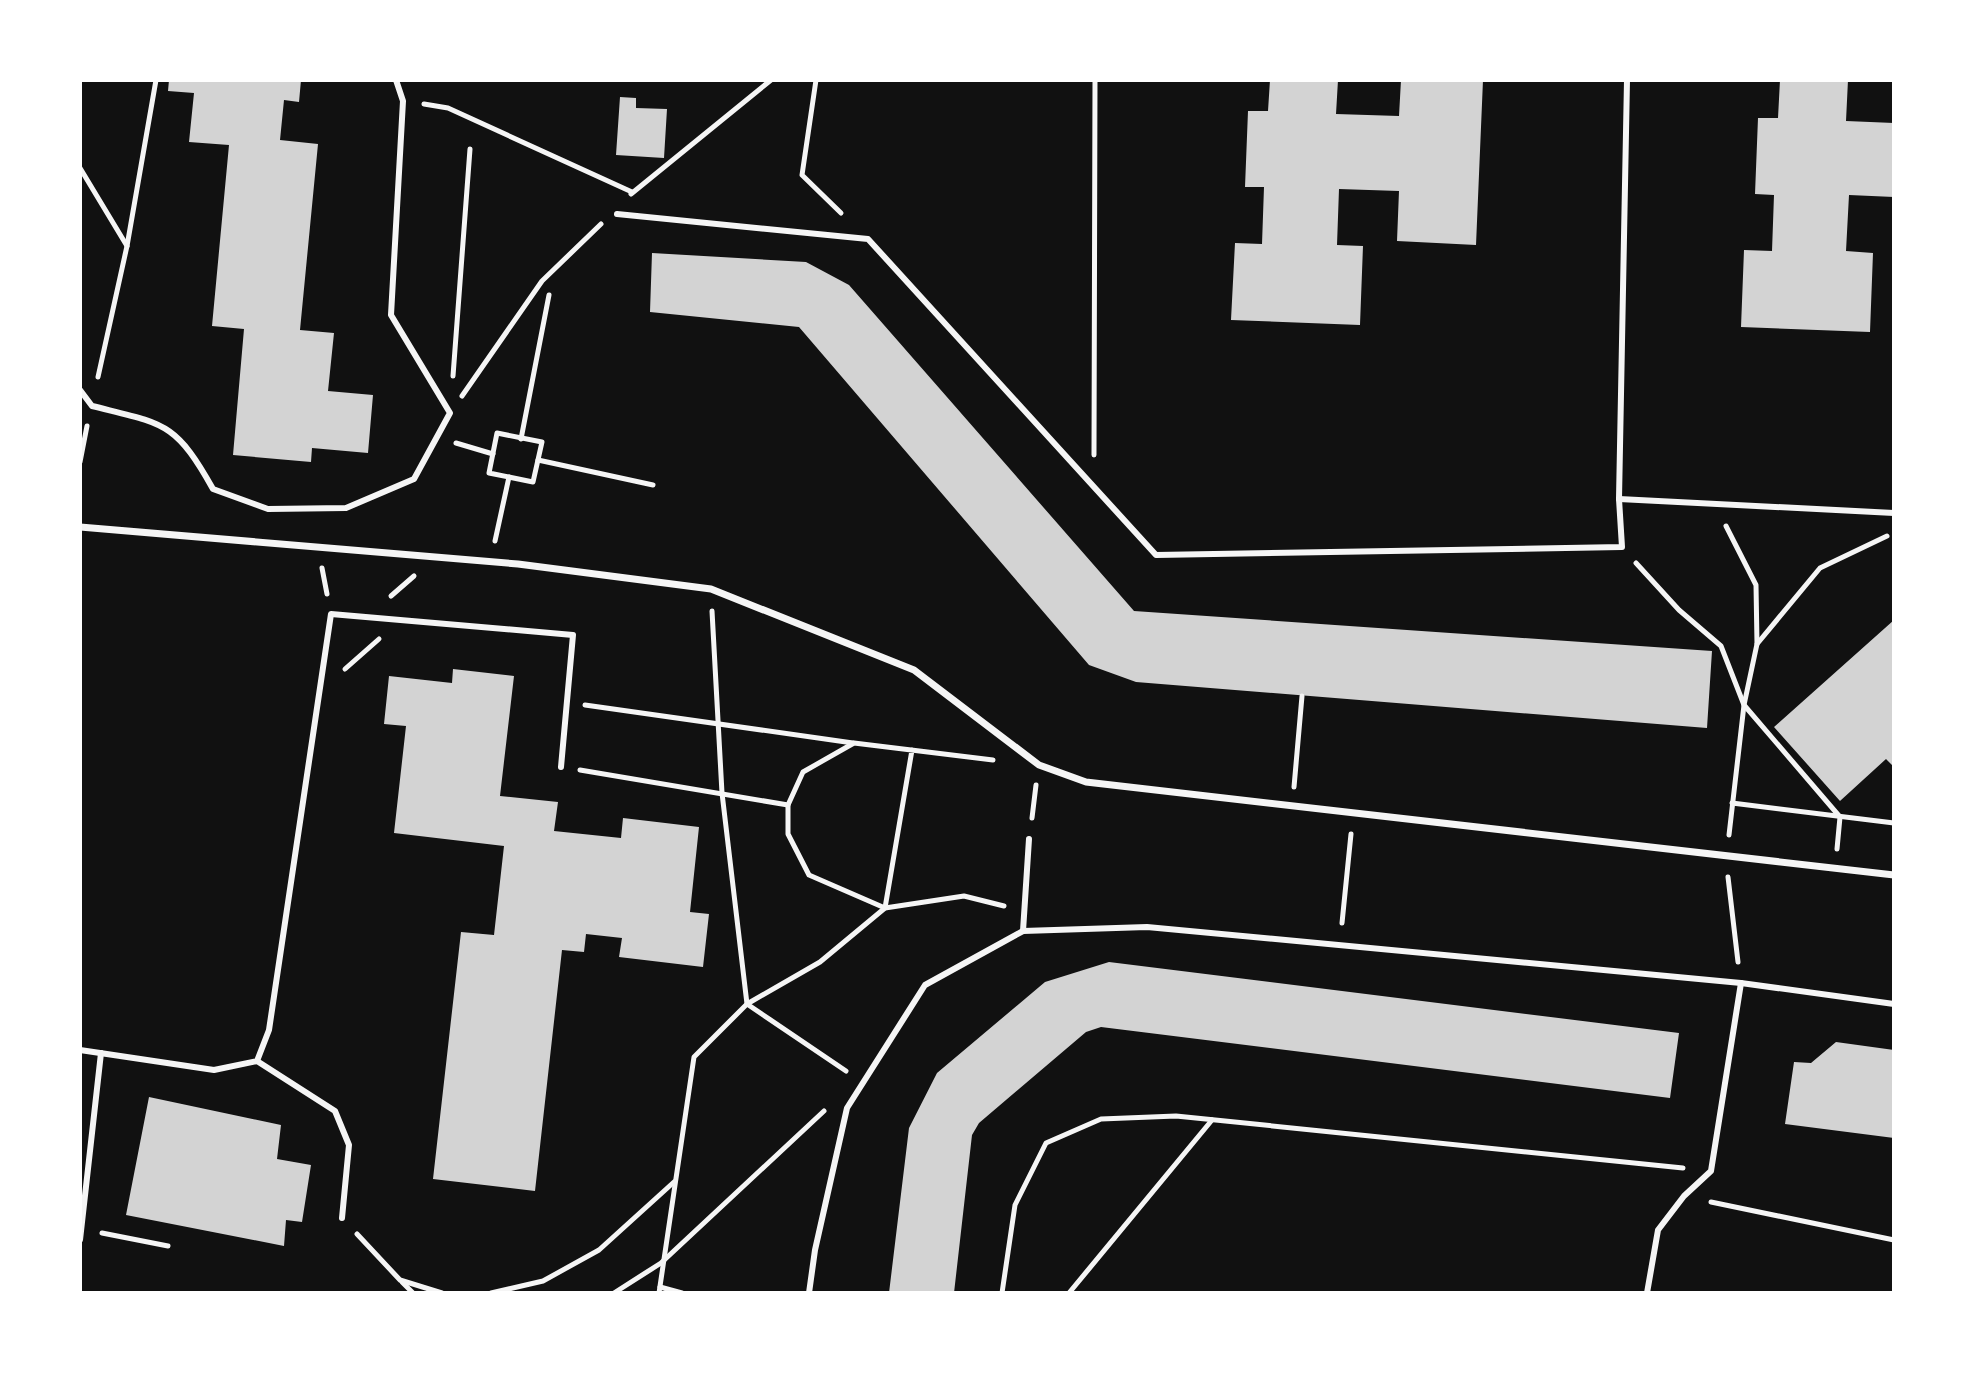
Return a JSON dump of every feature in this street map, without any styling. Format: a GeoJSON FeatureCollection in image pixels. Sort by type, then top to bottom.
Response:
{"type":"FeatureCollection","features":[{"type":"Feature","properties":{"kind":"street"},"geometry":{"type":"LineString","coordinates":[[80,527],[490,561],[711,589],[914,670],[1039,765],[1086,782],[1894,875]]}},
{"type":"Feature","properties":{"kind":"lane"},"geometry":{"type":"LineString","coordinates":[[80,390],[92,406],[161,423],[191,449],[213,489],[268,509],[346,508],[414,479],[450,413],[391,315],[403,101],[396,80]]}},
{"type":"Feature","properties":{"kind":"lane"},"geometry":{"type":"LineString","coordinates":[[614,214],[868,239],[1156,555],[1622,547],[1619,499],[1627,80]]}},
{"type":"Feature","properties":{"kind":"lane"},"geometry":{"type":"LineString","coordinates":[[1619,499],[1894,513]]}},
{"type":"Feature","properties":{"kind":"lane"},"geometry":{"type":"LineString","coordinates":[[257,1061],[269,1030],[331,614],[573,635],[561,767]]}},
{"type":"Feature","properties":{"kind":"lane"},"geometry":{"type":"LineString","coordinates":[[1023,931],[1029,839]]}},
{"type":"Feature","properties":{"kind":"lane"},"geometry":{"type":"LineString","coordinates":[[809,1293],[815,1250],[847,1108],[925,985],[1023,931],[1147,927],[1741,983],[1894,1004]]}},
{"type":"Feature","properties":{"kind":"lane"},"geometry":{"type":"LineString","coordinates":[[1647,1293],[1658,1230],[1684,1196],[1711,1171],[1741,983]]}},
{"type":"Feature","properties":{"kind":"lane"},"geometry":{"type":"LineString","coordinates":[[80,1050],[214,1070],[257,1061],[335,1111],[349,1145],[342,1218]]}},
{"type":"Feature","properties":{"kind":"lane"},"geometry":{"type":"LineString","coordinates":[[80,1240],[101,1053]]}},
{"type":"Feature","properties":{"kind":"path"},"geometry":{"type":"LineString","coordinates":[[80,462],[127,246],[156,80]]}},
{"type":"Feature","properties":{"kind":"path"},"geometry":{"type":"LineString","coordinates":[[622,203],[771,80]]}},
{"type":"Feature","properties":{"kind":"path"},"geometry":{"type":"LineString","coordinates":[[816,80],[802,175],[868,239]]}},
{"type":"Feature","properties":{"kind":"path"},"geometry":{"type":"LineString","coordinates":[[1094,487],[1095,80]]}},
{"type":"Feature","properties":{"kind":"path"},"geometry":{"type":"LineString","coordinates":[[403,101],[448,108],[633,193]]}},
{"type":"Feature","properties":{"kind":"path"},"geometry":{"type":"LineString","coordinates":[[450,413],[470,149]]}},
{"type":"Feature","properties":{"kind":"path"},"geometry":{"type":"LineString","coordinates":[[80,168],[127,246]]}},
{"type":"Feature","properties":{"kind":"path"},"geometry":{"type":"LineString","coordinates":[[450,413],[542,281],[614,214]]}},
{"type":"Feature","properties":{"kind":"path"},"geometry":{"type":"LineString","coordinates":[[521,439],[549,295]]}},
{"type":"Feature","properties":{"kind":"path"},"geometry":{"type":"LineString","coordinates":[[497,433],[521,439],[542,442],[533,482],[489,473],[497,433]]}},
{"type":"Feature","properties":{"kind":"path"},"geometry":{"type":"LineString","coordinates":[[437,437],[493,454]]}},
{"type":"Feature","properties":{"kind":"path"},"geometry":{"type":"LineString","coordinates":[[538,460],[653,485]]}},
{"type":"Feature","properties":{"kind":"path"},"geometry":{"type":"LineString","coordinates":[[490,561],[509,477]]}},
{"type":"Feature","properties":{"kind":"path"},"geometry":{"type":"LineString","coordinates":[[1715,504],[1756,585],[1757,644],[1744,705],[1726,856],[1741,983]]}},
{"type":"Feature","properties":{"kind":"path"},"geometry":{"type":"LineString","coordinates":[[1757,644],[1820,568],[1894,532]]}},
{"type":"Feature","properties":{"kind":"path"},"geometry":{"type":"LineString","coordinates":[[1622,547],[1679,610],[1721,646],[1744,705],[1840,817],[1835,868]]}},
{"type":"Feature","properties":{"kind":"path"},"geometry":{"type":"LineString","coordinates":[[319,548],[331,614]]}},
{"type":"Feature","properties":{"kind":"path"},"geometry":{"type":"LineString","coordinates":[[368,617],[436,557]]}},
{"type":"Feature","properties":{"kind":"path"},"geometry":{"type":"LineString","coordinates":[[711,589],[722,793],[747,1004],[860,1080],[870,1072]]}},
{"type":"Feature","properties":{"kind":"path"},"geometry":{"type":"LineString","coordinates":[[320,691],[401,620]]}},
{"type":"Feature","properties":{"kind":"path"},"geometry":{"type":"LineString","coordinates":[[1293,806],[1302,696]]}},
{"type":"Feature","properties":{"kind":"path"},"geometry":{"type":"LineString","coordinates":[[567,702],[718,725],[1039,765],[1029,839]]}},
{"type":"Feature","properties":{"kind":"path"},"geometry":{"type":"LineString","coordinates":[[854,743],[803,772],[788,805],[788,834],[809,875],[885,908]]}},
{"type":"Feature","properties":{"kind":"path"},"geometry":{"type":"LineString","coordinates":[[885,908],[912,750]]}},
{"type":"Feature","properties":{"kind":"path"},"geometry":{"type":"LineString","coordinates":[[561,767],[788,805]]}},
{"type":"Feature","properties":{"kind":"path"},"geometry":{"type":"LineString","coordinates":[[1732,803],[1894,823]]}},
{"type":"Feature","properties":{"kind":"path"},"geometry":{"type":"LineString","coordinates":[[1340,945],[1352,813]]}},
{"type":"Feature","properties":{"kind":"path"},"geometry":{"type":"LineString","coordinates":[[682,1293],[660,1290],[661,1263],[694,1057],[747,1004],[820,962],[885,908],[964,896],[1024,912]]}},
{"type":"Feature","properties":{"kind":"path"},"geometry":{"type":"LineString","coordinates":[[614,1293],[661,1263],[827,1108]]}},
{"type":"Feature","properties":{"kind":"path"},"geometry":{"type":"LineString","coordinates":[[1002,1293],[1015,1205],[1046,1143],[1101,1119],[1176,1116],[1711,1171]]}},
{"type":"Feature","properties":{"kind":"path"},"geometry":{"type":"LineString","coordinates":[[1069,1293],[1212,1120]]}},
{"type":"Feature","properties":{"kind":"path"},"geometry":{"type":"LineString","coordinates":[[491,1293],[543,1281],[599,1250],[674,1181]]}},
{"type":"Feature","properties":{"kind":"path"},"geometry":{"type":"LineString","coordinates":[[1684,1196],[1894,1240]]}},
{"type":"Feature","properties":{"kind":"path"},"geometry":{"type":"LineString","coordinates":[[342,1218],[413,1293]]}},
{"type":"Feature","properties":{"kind":"path"},"geometry":{"type":"LineString","coordinates":[[81,1229],[168,1246]]}},
{"type":"Feature","properties":{"kind":"path"},"geometry":{"type":"LineString","coordinates":[[400,1280],[442,1293]]}},
{"type":"Feature","properties":{"kind":"building"},"geometry":{"type":"Polygon","coordinates":[[[169,80],[301,80],[299,102],[284,100],[280,140],[318,144],[300,330],[334,333],[328,391],[373,395],[368,453],[312,448],[311,462],[233,455],[244,329],[212,326],[229,145],[189,142],[194,93],[168,91],[169,80]]]}},
{"type":"Feature","properties":{"kind":"building"},"geometry":{"type":"Polygon","coordinates":[[[1270,80],[1338,80],[1336,114],[1399,116],[1401,80],[1483,80],[1476,245],[1397,241],[1399,191],[1339,189],[1337,245],[1363,246],[1360,325],[1231,320],[1235,243],[1262,244],[1264,187],[1245,187],[1248,111],[1268,111],[1270,80]]]}},
{"type":"Feature","properties":{"kind":"building"},"geometry":{"type":"Polygon","coordinates":[[[1780,80],[1848,80],[1846,121],[1894,123],[1894,197],[1849,195],[1846,251],[1873,253],[1870,332],[1741,327],[1744,250],[1772,251],[1774,195],[1755,194],[1758,118],[1778,118],[1780,80]]]}},
{"type":"Feature","properties":{"kind":"building"},"geometry":{"type":"Polygon","coordinates":[[[620,97],[636,98],[636,108],[667,109],[664,158],[616,155],[620,97]]]}},
{"type":"Feature","properties":{"kind":"building"},"geometry":{"type":"Polygon","coordinates":[[[652,253],[806,262],[849,285],[1134,611],[1712,651],[1707,728],[1136,682],[1089,665],[799,327],[650,312],[652,253]]]}},
{"type":"Feature","properties":{"kind":"building"},"geometry":{"type":"Polygon","coordinates":[[[1894,620],[1894,767],[1886,759],[1840,801],[1774,727],[1894,620]]]}},
{"type":"Feature","properties":{"kind":"building"},"geometry":{"type":"Polygon","coordinates":[[[453,669],[514,676],[500,796],[558,802],[554,831],[621,838],[623,818],[699,827],[690,912],[709,914],[703,967],[619,957],[622,938],[586,934],[584,952],[562,950],[535,1191],[433,1179],[461,932],[494,935],[504,846],[394,833],[406,726],[384,724],[389,676],[452,683],[453,669]]]}},
{"type":"Feature","properties":{"kind":"building"},"geometry":{"type":"Polygon","coordinates":[[[1109,962],[1679,1033],[1670,1098],[1101,1027],[1086,1032],[979,1123],[972,1135],[954,1293],[889,1293],[909,1128],[937,1073],[1045,982],[1109,962]]]}},
{"type":"Feature","properties":{"kind":"building"},"geometry":{"type":"Polygon","coordinates":[[[1836,1042],[1894,1050],[1894,1138],[1785,1124],[1794,1062],[1811,1063],[1836,1042]]]}},
{"type":"Feature","properties":{"kind":"building"},"geometry":{"type":"Polygon","coordinates":[[[149,1097],[281,1125],[277,1159],[311,1165],[302,1222],[286,1220],[284,1246],[126,1215],[149,1097]]]}}]}
